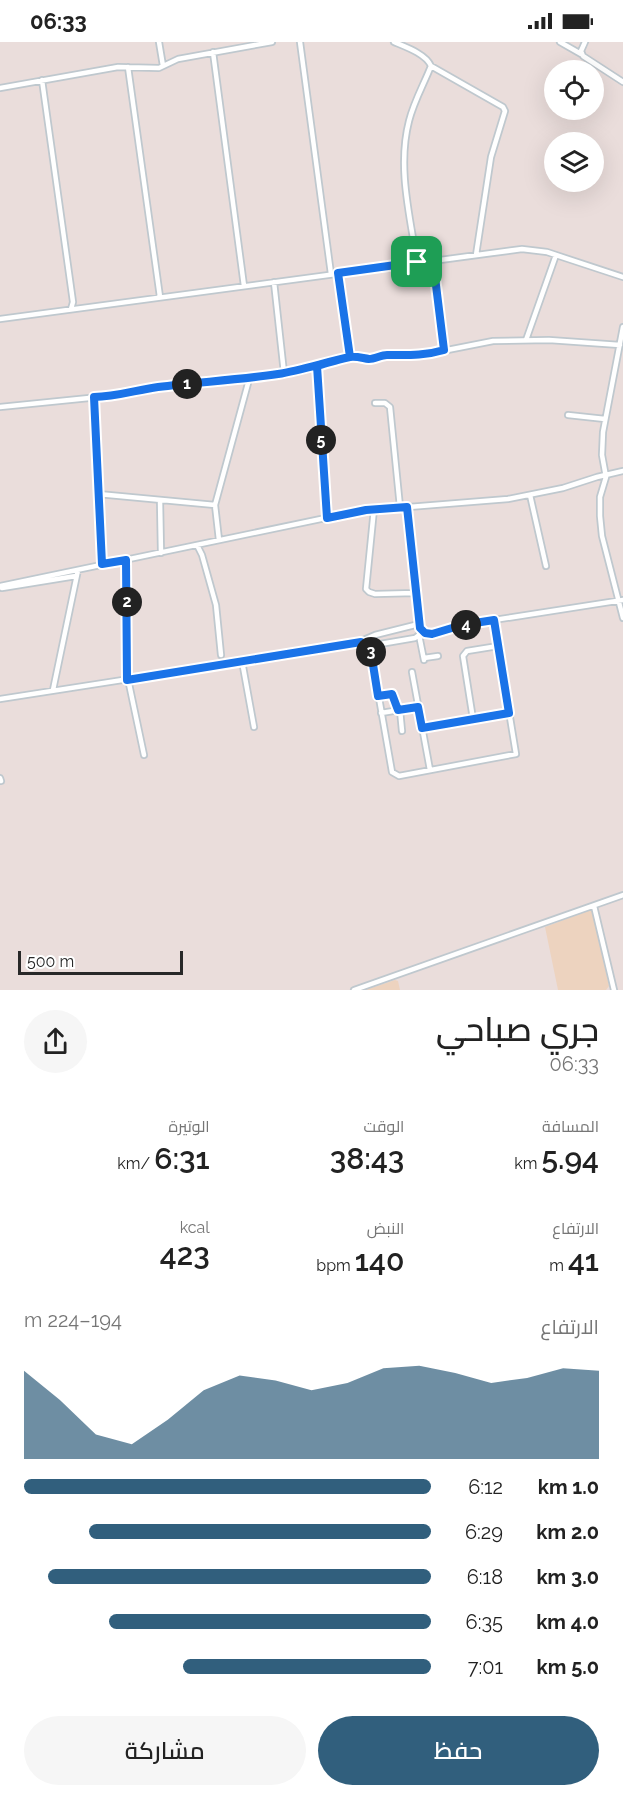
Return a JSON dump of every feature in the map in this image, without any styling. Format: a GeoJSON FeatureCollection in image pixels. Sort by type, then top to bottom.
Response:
{"type":"FeatureCollection","features":[{"type":"Feature","properties":{"kind":"street"},"geometry":{"type":"LineString","coordinates":[[159,42],[163,66]]}},
{"type":"Feature","properties":{"kind":"street"},"geometry":{"type":"LineString","coordinates":[[0,88],[128,67],[156,68],[178,59],[272,42]]}},
{"type":"Feature","properties":{"kind":"street"},"geometry":{"type":"LineString","coordinates":[[300,42],[331,274]]}},
{"type":"Feature","properties":{"kind":"street"},"geometry":{"type":"LineString","coordinates":[[394,42],[419,54],[430,62],[431,66],[473,88],[503,107],[505,111],[491,157],[476,255]]}},
{"type":"Feature","properties":{"kind":"street"},"geometry":{"type":"LineString","coordinates":[[560,42],[623,82]]}},
{"type":"Feature","properties":{"kind":"street"},"geometry":{"type":"LineString","coordinates":[[581,54],[585,42]]}},
{"type":"Feature","properties":{"kind":"street"},"geometry":{"type":"LineString","coordinates":[[213,52],[244,286]]}},
{"type":"Feature","properties":{"kind":"street"},"geometry":{"type":"LineString","coordinates":[[417,262],[406,186],[404,148],[412,110],[431,66]]}},
{"type":"Feature","properties":{"kind":"street"},"geometry":{"type":"LineString","coordinates":[[128,67],[160,297]]}},
{"type":"Feature","properties":{"kind":"street"},"geometry":{"type":"LineString","coordinates":[[42,80],[73,302],[71,309]]}},
{"type":"Feature","properties":{"kind":"street"},"geometry":{"type":"LineString","coordinates":[[0,319],[522,249],[539,250],[623,277]]}},
{"type":"Feature","properties":{"kind":"street"},"geometry":{"type":"LineString","coordinates":[[526,340],[556,255]]}},
{"type":"Feature","properties":{"kind":"street"},"geometry":{"type":"LineString","coordinates":[[433,261],[444,350]]}},
{"type":"Feature","properties":{"kind":"street"},"geometry":{"type":"LineString","coordinates":[[338,273],[350,357]]}},
{"type":"Feature","properties":{"kind":"street"},"geometry":{"type":"LineString","coordinates":[[274,282],[284,373]]}},
{"type":"Feature","properties":{"kind":"street"},"geometry":{"type":"LineString","coordinates":[[623,327],[605,419],[602,450],[606,480],[600,497],[600,526],[621,600],[623,618]]}},
{"type":"Feature","properties":{"kind":"street"},"geometry":{"type":"LineString","coordinates":[[0,407],[118,395],[158,387],[284,373],[350,357],[372,359],[383,355],[417,356],[481,343],[526,340],[620,345]]}},
{"type":"Feature","properties":{"kind":"street"},"geometry":{"type":"LineString","coordinates":[[317,366],[327,518]]}},
{"type":"Feature","properties":{"kind":"street"},"geometry":{"type":"LineString","coordinates":[[219,540],[215,505],[250,376]]}},
{"type":"Feature","properties":{"kind":"street"},"geometry":{"type":"LineString","coordinates":[[94,397],[102,564]]}},
{"type":"Feature","properties":{"kind":"street"},"geometry":{"type":"LineString","coordinates":[[375,403],[385,403],[390,407],[400,507]]}},
{"type":"Feature","properties":{"kind":"street"},"geometry":{"type":"LineString","coordinates":[[568,415],[605,419]]}},
{"type":"Feature","properties":{"kind":"street"},"geometry":{"type":"LineString","coordinates":[[0,587],[77,573],[102,564],[374,509],[482,502],[530,495],[623,471]]}},
{"type":"Feature","properties":{"kind":"street"},"geometry":{"type":"LineString","coordinates":[[98,494],[215,505]]}},
{"type":"Feature","properties":{"kind":"street"},"geometry":{"type":"LineString","coordinates":[[530,495],[546,566]]}},
{"type":"Feature","properties":{"kind":"street"},"geometry":{"type":"LineString","coordinates":[[160,500],[161,553]]}},
{"type":"Feature","properties":{"kind":"street"},"geometry":{"type":"LineString","coordinates":[[407,507],[419,634],[424,659],[438,656]]}},
{"type":"Feature","properties":{"kind":"street"},"geometry":{"type":"LineString","coordinates":[[374,509],[366,589],[375,594],[416,592]]}},
{"type":"Feature","properties":{"kind":"street"},"geometry":{"type":"LineString","coordinates":[[197,545],[202,555],[211,598],[216,608],[220,655]]}},
{"type":"Feature","properties":{"kind":"street"},"geometry":{"type":"LineString","coordinates":[[126,560],[128,680],[144,755]]}},
{"type":"Feature","properties":{"kind":"street"},"geometry":{"type":"LineString","coordinates":[[53,690],[77,573]]}},
{"type":"Feature","properties":{"kind":"street"},"geometry":{"type":"LineString","coordinates":[[419,626],[425,633],[432,634],[462,625],[621,600]]}},
{"type":"Feature","properties":{"kind":"street"},"geometry":{"type":"LineString","coordinates":[[361,642],[369,647],[371,652],[393,774],[399,776],[514,755],[517,751],[494,620]]}},
{"type":"Feature","properties":{"kind":"street"},"geometry":{"type":"LineString","coordinates":[[0,699],[361,642],[372,636],[419,626]]}},
{"type":"Feature","properties":{"kind":"street"},"geometry":{"type":"LineString","coordinates":[[397,631],[397,641]]}},
{"type":"Feature","properties":{"kind":"street"},"geometry":{"type":"LineString","coordinates":[[380,644],[415,638],[419,634]]}},
{"type":"Feature","properties":{"kind":"street"},"geometry":{"type":"LineString","coordinates":[[473,719],[463,656],[467,651],[498,646]]}},
{"type":"Feature","properties":{"kind":"street"},"geometry":{"type":"LineString","coordinates":[[242,661],[254,727]]}},
{"type":"Feature","properties":{"kind":"street"},"geometry":{"type":"LineString","coordinates":[[412,672],[430,770]]}},
{"type":"Feature","properties":{"kind":"street"},"geometry":{"type":"LineString","coordinates":[[378,696],[392,694],[399,710],[402,731]]}},
{"type":"Feature","properties":{"kind":"street"},"geometry":{"type":"LineString","coordinates":[[381,713],[418,707]]}},
{"type":"Feature","properties":{"kind":"street"},"geometry":{"type":"LineString","coordinates":[[422,728],[509,713]]}},
{"type":"Feature","properties":{"kind":"street"},"geometry":{"type":"LineString","coordinates":[[354,990],[623,896]]}},
{"type":"Feature","properties":{"kind":"street"},"geometry":{"type":"LineString","coordinates":[[594,906],[614,990]]}},
{"type":"Feature","properties":{"kind":"sand"},"geometry":{"type":"Polygon","coordinates":[[[590,910],[593,911],[609,986],[606,990],[558,990],[545,927],[590,910]]]}},
{"type":"Feature","properties":{"kind":"sand"},"geometry":{"type":"Polygon","coordinates":[[[398,981],[400,990],[365,990],[398,981]]]}},
{"type":"Feature","properties":{"kind":"route"},"geometry":{"type":"LineString","coordinates":[[417,262],[338,273],[350,357],[275,374],[158,387],[94,397],[102,564],[126,560],[127,680],[361,642],[367,645],[371,652],[378,696],[392,694],[398,710],[418,707],[422,728],[509,713],[494,620],[462,625],[432,634],[425,633],[420,628],[407,507],[344,513],[327,518],[317,366],[350,357],[372,359],[383,355],[417,356],[444,350],[433,261],[417,262]]}}]}
